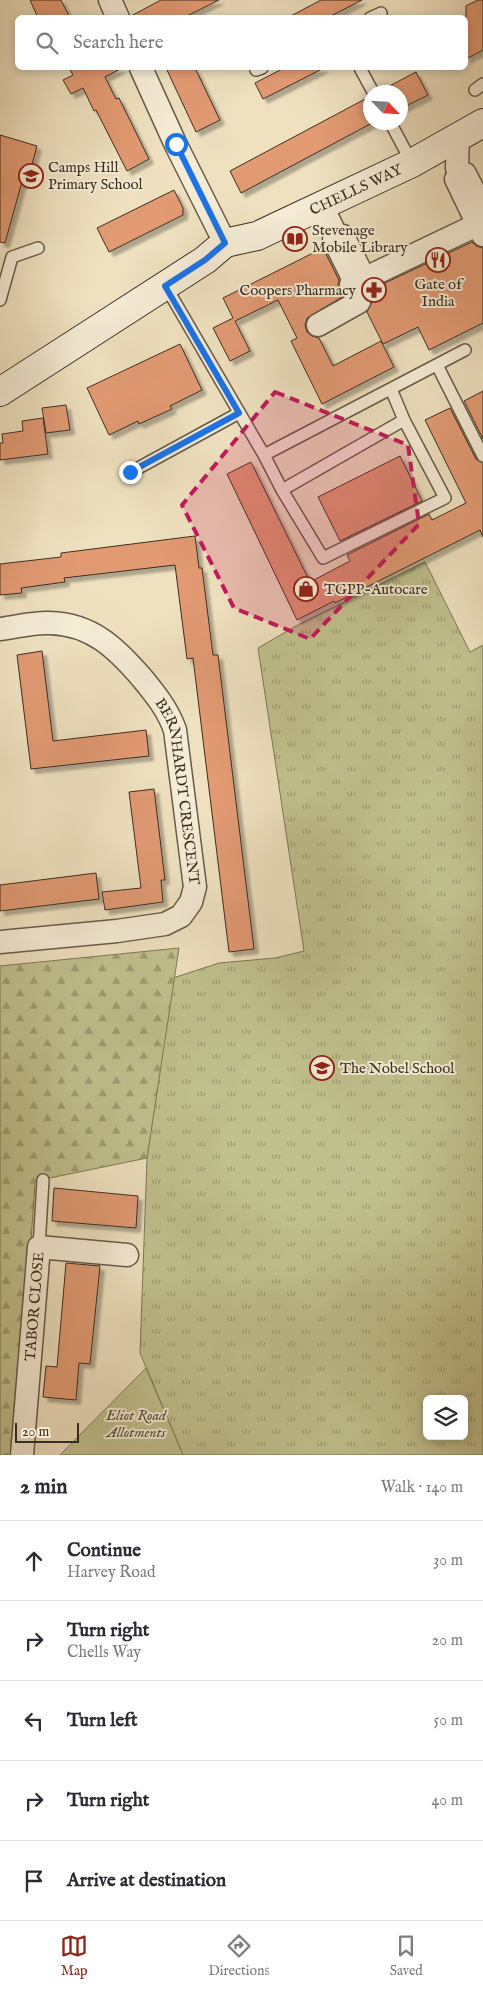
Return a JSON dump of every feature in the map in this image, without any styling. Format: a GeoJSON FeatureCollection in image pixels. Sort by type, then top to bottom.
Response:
{"type":"FeatureCollection","features":[{"type":"Feature","properties":{"kind":"street"},"geometry":{"type":"LineString","coordinates":[[110,0],[117,15]]}},
{"type":"Feature","properties":{"kind":"street"},"geometry":{"type":"LineString","coordinates":[[142,70],[225,243]]}},
{"type":"Feature","properties":{"kind":"street","name":"CHELLS WAY"},"geometry":{"type":"LineString","coordinates":[[0,392],[205,260],[225,243],[257,236],[321,204],[412,163],[483,123]]}},
{"type":"Feature","properties":{"kind":"street"},"geometry":{"type":"LineString","coordinates":[[458,136],[458,168]]}},
{"type":"Feature","properties":{"kind":"street"},"geometry":{"type":"LineString","coordinates":[[321,204],[335,233]]}},
{"type":"Feature","properties":{"kind":"street"},"geometry":{"type":"LineString","coordinates":[[318,324],[359,302],[350,285],[482,222]]}},
{"type":"Feature","properties":{"kind":"street","name":"BERNHARDT CRESCENT"},"geometry":{"type":"LineString","coordinates":[[0,629],[49,622],[71,626],[89,633],[119,652],[153,691],[170,714],[175,730],[195,886],[187,910],[181,916],[165,924],[117,931],[0,942]]}},
{"type":"Feature","properties":{"kind":"street","name":"TABOR CLOSE"},"geometry":{"type":"LineString","coordinates":[[22,1455],[39,1247],[127,1255]]}},
{"type":"Feature","properties":{"kind":"lane"},"geometry":{"type":"LineString","coordinates":[[361,70],[370,85]]}},
{"type":"Feature","properties":{"kind":"lane"},"geometry":{"type":"LineString","coordinates":[[394,130],[412,163]]}},
{"type":"Feature","properties":{"kind":"lane"},"geometry":{"type":"LineString","coordinates":[[0,300],[12,257],[38,248]]}},
{"type":"Feature","properties":{"kind":"lane"},"geometry":{"type":"LineString","coordinates":[[165,286],[323,558],[445,498],[390,389]]}},
{"type":"Feature","properties":{"kind":"lane"},"geometry":{"type":"LineString","coordinates":[[264,455],[465,350]]}},
{"type":"Feature","properties":{"kind":"lane"},"geometry":{"type":"LineString","coordinates":[[437,365],[483,456]]}},
{"type":"Feature","properties":{"kind":"lane"},"geometry":{"type":"LineString","coordinates":[[130,472],[239,413]]}},
{"type":"Feature","properties":{"kind":"lane"},"geometry":{"type":"LineString","coordinates":[[282,490],[404,420]]}},
{"type":"Feature","properties":{"kind":"lane"},"geometry":{"type":"LineString","coordinates":[[39,1247],[43,1180]]}},
{"type":"Feature","properties":{"kind":"highlighted area"},"geometry":{"type":"Polygon","coordinates":[[[275,392],[408,445],[419,524],[310,639],[234,608],[182,505],[275,392]]]}},
{"type":"Feature","properties":{"kind":"green space","name":"The Nobel School"},"geometry":{"type":"Polygon","coordinates":[[[425,562],[470,652],[483,645],[483,1455],[183,1455],[140,1353],[147,1158],[173,978],[219,963],[275,958],[304,951],[258,648],[296,626],[425,562]]]}},
{"type":"Feature","properties":{"kind":"green space"},"geometry":{"type":"Polygon","coordinates":[[[179,948],[147,1158],[35,1181],[17,1455],[0,1455],[0,966],[179,948]]]}},
{"type":"Feature","properties":{"kind":"green space","name":"Eliot Road Allotments"},"geometry":{"type":"Polygon","coordinates":[[[146,1368],[183,1455],[60,1455],[146,1368]]]}},
{"type":"Feature","properties":{"kind":"building"},"geometry":{"type":"Polygon","coordinates":[[[30,0],[61,0],[68,15],[37,15],[30,0]]]}},
{"type":"Feature","properties":{"kind":"building"},"geometry":{"type":"Polygon","coordinates":[[[161,0],[219,0],[189,15],[133,15],[161,0]]]}},
{"type":"Feature","properties":{"kind":"building"},"geometry":{"type":"Polygon","coordinates":[[[321,0],[362,0],[333,15],[293,15],[321,0]]]}},
{"type":"Feature","properties":{"kind":"building"},"geometry":{"type":"Polygon","coordinates":[[[478,0],[483,0],[483,50],[468,58],[468,15],[466,15],[466,6],[478,0]]]}},
{"type":"Feature","properties":{"kind":"building"},"geometry":{"type":"Polygon","coordinates":[[[70,70],[118,70],[105,77],[116,99],[119,98],[149,159],[127,171],[83,88],[71,94],[63,80],[73,75],[70,70]]]}},
{"type":"Feature","properties":{"kind":"building"},"geometry":{"type":"Polygon","coordinates":[[[167,70],[196,70],[220,120],[196,132],[167,70]]]}},
{"type":"Feature","properties":{"kind":"building"},"geometry":{"type":"Polygon","coordinates":[[[280,70],[320,70],[263,99],[255,83],[280,70]]]}},
{"type":"Feature","properties":{"kind":"building"},"geometry":{"type":"Polygon","coordinates":[[[416,72],[428,95],[408,105],[408,85],[391,85],[416,72]]]}},
{"type":"Feature","properties":{"kind":"building"},"geometry":{"type":"Polygon","coordinates":[[[363,100],[363,128],[241,193],[230,171],[363,100]]]}},
{"type":"Feature","properties":{"kind":"building"},"geometry":{"type":"Polygon","coordinates":[[[0,135],[37,146],[30,172],[25,171],[5,243],[0,242],[0,135]]]}},
{"type":"Feature","properties":{"kind":"building"},"geometry":{"type":"Polygon","coordinates":[[[174,190],[183,208],[183,215],[109,252],[97,228],[174,190]]]}},
{"type":"Feature","properties":{"kind":"building"},"geometry":{"type":"Polygon","coordinates":[[[472,242],[476,246],[483,248],[483,323],[429,350],[418,327],[383,344],[367,312],[372,302],[368,291],[472,242]]]}},
{"type":"Feature","properties":{"kind":"building"},"geometry":{"type":"Polygon","coordinates":[[[323,248],[339,280],[338,284],[342,297],[307,318],[305,325],[307,332],[319,338],[333,366],[381,341],[394,367],[322,404],[291,341],[297,338],[278,300],[235,321],[250,351],[230,361],[213,328],[233,318],[223,298],[323,248]]]}},
{"type":"Feature","properties":{"kind":"building"},"geometry":{"type":"Polygon","coordinates":[[[180,344],[202,390],[170,406],[172,409],[139,424],[138,421],[109,435],[87,388],[180,344]]]}},
{"type":"Feature","properties":{"kind":"building"},"geometry":{"type":"Polygon","coordinates":[[[483,391],[483,439],[464,401],[483,391]]]}},
{"type":"Feature","properties":{"kind":"building"},"geometry":{"type":"Polygon","coordinates":[[[66,405],[70,430],[46,433],[42,408],[66,405]]]}},
{"type":"Feature","properties":{"kind":"building"},"geometry":{"type":"Polygon","coordinates":[[[450,408],[476,459],[483,463],[483,537],[480,530],[335,603],[334,601],[297,620],[227,474],[251,462],[310,582],[350,561],[347,555],[429,514],[432,520],[466,503],[425,420],[450,408]]]}},
{"type":"Feature","properties":{"kind":"building"},"geometry":{"type":"Polygon","coordinates":[[[43,418],[48,454],[0,460],[0,443],[3,443],[2,434],[23,431],[22,421],[43,418]]]}},
{"type":"Feature","properties":{"kind":"building"},"geometry":{"type":"Polygon","coordinates":[[[400,456],[422,501],[340,541],[318,497],[400,456]]]}},
{"type":"Feature","properties":{"kind":"building"},"geometry":{"type":"Polygon","coordinates":[[[195,536],[199,568],[202,568],[213,655],[218,655],[254,949],[229,952],[193,658],[187,659],[175,565],[64,578],[65,582],[21,588],[22,593],[0,595],[0,564],[61,557],[61,553],[195,536]]]}},
{"type":"Feature","properties":{"kind":"building"},"geometry":{"type":"Polygon","coordinates":[[[42,651],[53,741],[146,730],[149,756],[31,769],[17,655],[42,651]]]}},
{"type":"Feature","properties":{"kind":"building"},"geometry":{"type":"Polygon","coordinates":[[[154,789],[165,880],[161,880],[163,902],[105,910],[102,892],[141,888],[129,792],[154,789]]]}},
{"type":"Feature","properties":{"kind":"building"},"geometry":{"type":"Polygon","coordinates":[[[96,873],[99,899],[0,911],[0,885],[96,873]]]}},
{"type":"Feature","properties":{"kind":"building"},"geometry":{"type":"Polygon","coordinates":[[[54,1188],[138,1196],[136,1228],[52,1221],[54,1188]]]}},
{"type":"Feature","properties":{"kind":"building"},"geometry":{"type":"Polygon","coordinates":[[[66,1263],[100,1266],[90,1364],[79,1363],[76,1400],[43,1397],[46,1366],[57,1367],[66,1263]]]}},
{"type":"Feature","properties":{"kind":"place","name":"Camps Hill Primary School"},"geometry":{"type":"Point","coordinates":[31,176]}},
{"type":"Feature","properties":{"kind":"place","name":"Stevenage Mobile Library"},"geometry":{"type":"Point","coordinates":[295,239]}},
{"type":"Feature","properties":{"kind":"place","name":"Gate of India"},"geometry":{"type":"Point","coordinates":[438,260]}},
{"type":"Feature","properties":{"kind":"place","name":"Coopers Pharmacy"},"geometry":{"type":"Point","coordinates":[374,290]}},
{"type":"Feature","properties":{"kind":"place","name":"TGPP-Autocare"},"geometry":{"type":"Point","coordinates":[306,589]}},
{"type":"Feature","properties":{"kind":"place","name":"The Nobel School"},"geometry":{"type":"Point","coordinates":[322,1068]}},
{"type":"Feature","properties":{"kind":"route"},"geometry":{"type":"LineString","coordinates":[[130,472],[239,413],[165,286],[205,260],[225,243],[176,144]]}}]}
